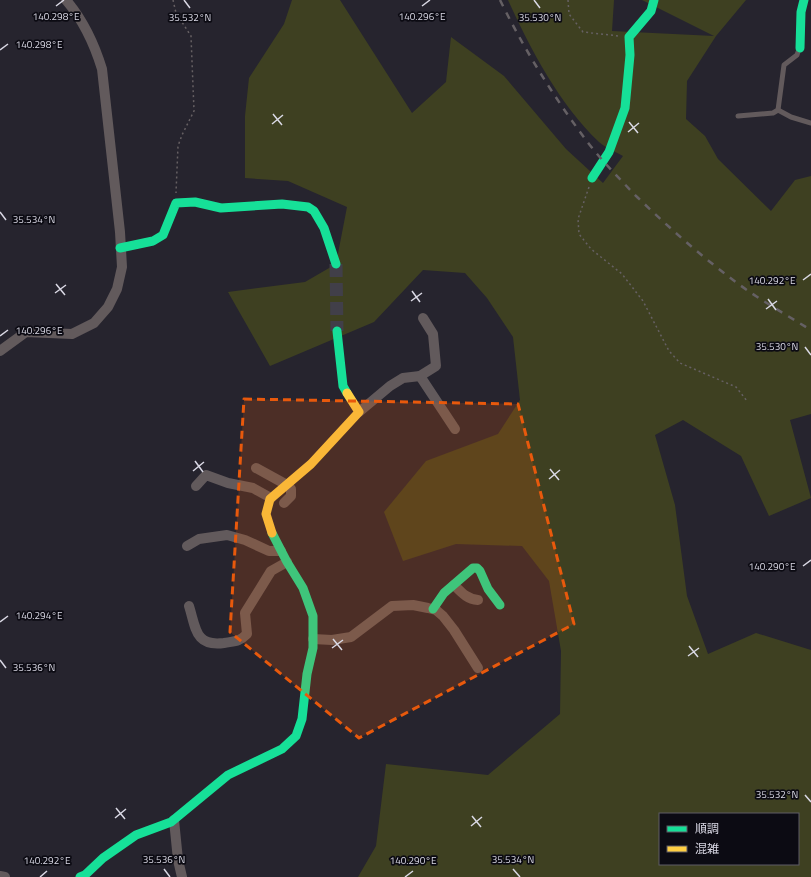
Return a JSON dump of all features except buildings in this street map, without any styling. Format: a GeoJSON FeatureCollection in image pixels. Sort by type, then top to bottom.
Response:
{"type":"FeatureCollection","features":[{"type":"Feature","properties":{"kind":"street"},"geometry":{"type":"LineString","coordinates":[[0,351],[26,332],[72,334],[94,323],[108,307],[117,289],[122,267],[120,232],[102,69],[97,51],[84,25],[77,13],[66,0]]}},
{"type":"Feature","properties":{"kind":"street"},"geometry":{"type":"LineString","coordinates":[[592,178],[609,152],[625,108],[630,55],[629,37],[651,11],[654,0]]}},
{"type":"Feature","properties":{"kind":"street"},"geometry":{"type":"LineString","coordinates":[[800,48],[801,12],[804,0]]}},
{"type":"Feature","properties":{"kind":"street"},"geometry":{"type":"LineString","coordinates":[[120,248],[153,241],[163,235],[176,203],[195,202],[221,208],[282,204],[308,207],[314,211],[324,228],[336,264]]}},
{"type":"Feature","properties":{"kind":"street"},"geometry":{"type":"LineString","coordinates":[[80,877],[85,875],[103,858],[136,835],[174,820],[228,775],[282,749],[296,736],[302,719],[307,674],[313,648],[313,616],[303,588],[287,562],[271,531],[266,514],[272,498],[311,464],[344,427],[360,412],[390,386],[403,378],[420,376],[436,366],[433,334],[423,318]]}},
{"type":"Feature","properties":{"kind":"street"},"geometry":{"type":"LineString","coordinates":[[338,331],[343,386],[360,412]]}},
{"type":"Feature","properties":{"kind":"street"},"geometry":{"type":"LineString","coordinates":[[420,376],[455,429]]}},
{"type":"Feature","properties":{"kind":"street"},"geometry":{"type":"LineString","coordinates":[[256,468],[287,485],[291,489],[291,496],[284,503]]}},
{"type":"Feature","properties":{"kind":"street"},"geometry":{"type":"LineString","coordinates":[[196,486],[206,475],[228,483],[253,488],[272,498]]}},
{"type":"Feature","properties":{"kind":"street"},"geometry":{"type":"LineString","coordinates":[[187,546],[199,539],[227,535],[245,540],[269,551],[281,551]]}},
{"type":"Feature","properties":{"kind":"street"},"geometry":{"type":"LineString","coordinates":[[189,606],[198,635],[204,642],[215,644],[241,640],[247,634],[245,613],[271,571],[287,562]]}},
{"type":"Feature","properties":{"kind":"street"},"geometry":{"type":"LineString","coordinates":[[433,609],[444,593],[473,568],[477,568],[480,571],[488,589],[500,605]]}},
{"type":"Feature","properties":{"kind":"street"},"geometry":{"type":"LineString","coordinates":[[454,585],[464,596],[478,600]]}},
{"type":"Feature","properties":{"kind":"street"},"geometry":{"type":"LineString","coordinates":[[313,639],[332,640],[350,637],[392,606],[413,605],[433,609],[443,616],[454,630],[478,668]]}},
{"type":"Feature","properties":{"kind":"street"},"geometry":{"type":"LineString","coordinates":[[174,820],[178,860],[182,877]]}},
{"type":"Feature","properties":{"kind":"street"},"geometry":{"type":"LineString","coordinates":[[0,876],[5,877]]}},
{"type":"Feature","properties":{"kind":"lane"},"geometry":{"type":"LineString","coordinates":[[778,110],[784,65],[797,55],[800,48]]}},
{"type":"Feature","properties":{"kind":"lane"},"geometry":{"type":"LineString","coordinates":[[738,116],[773,113],[778,110]]}},
{"type":"Feature","properties":{"kind":"lane"},"geometry":{"type":"LineString","coordinates":[[778,110],[791,117],[811,123]]}},
{"type":"Feature","properties":{"kind":"path"},"geometry":{"type":"LineString","coordinates":[[173,0],[176,13],[190,36],[194,111],[178,146],[176,203]]}},
{"type":"Feature","properties":{"kind":"path"},"geometry":{"type":"LineString","coordinates":[[568,0],[569,14],[583,32],[629,37]]}},
{"type":"Feature","properties":{"kind":"path"},"geometry":{"type":"LineString","coordinates":[[592,178],[583,200],[578,219],[579,234],[591,249],[622,274],[643,302],[669,351],[680,363],[736,387],[747,401]]}},
{"type":"Feature","properties":{"kind":"highlighted area"},"geometry":{"type":"Polygon","coordinates":[[[244,399],[518,404],[574,624],[359,738],[230,632],[244,399]]]}},
{"type":"Feature","properties":{"kind":"green space"},"geometry":{"type":"Polygon","coordinates":[[[292,0],[340,0],[412,113],[446,82],[451,37],[504,76],[566,149],[603,183],[623,156],[599,142],[571,111],[536,57],[508,0],[614,0],[612,31],[714,36],[642,0],[746,0],[716,36],[687,81],[686,119],[705,136],[718,159],[771,211],[795,180],[811,176],[811,414],[790,420],[811,498],[769,516],[741,456],[683,420],[655,435],[675,505],[687,596],[708,654],[756,633],[811,650],[811,877],[358,877],[376,846],[386,764],[488,775],[560,714],[561,651],[549,581],[522,546],[456,544],[403,561],[384,512],[426,461],[498,434],[520,400],[513,337],[487,298],[465,273],[423,270],[374,322],[270,366],[228,292],[305,282],[336,264],[347,207],[288,181],[245,178],[245,116],[249,78],[284,24],[292,0]]]}},
{"type":"Feature","properties":{"kind":"tunnel"},"geometry":{"type":"LineString","coordinates":[[336,264],[337,331]]}},
{"type":"Feature","properties":{"kind":"railway"},"geometry":{"type":"LineString","coordinates":[[500,0],[530,56],[552,92],[589,144],[617,176],[634,194],[692,247],[747,290],[809,329]]}},
{"type":"Feature","properties":{"kind":"traffic: fast"},"geometry":{"type":"LineString","coordinates":[[592,178],[609,152],[625,108],[630,55],[629,37],[651,11],[654,0]]}},
{"type":"Feature","properties":{"kind":"traffic: fast"},"geometry":{"type":"LineString","coordinates":[[800,48],[801,12],[804,0]]}},
{"type":"Feature","properties":{"kind":"traffic: fast"},"geometry":{"type":"LineString","coordinates":[[120,248],[153,241],[163,235],[176,203],[195,202],[221,208],[282,204],[308,207],[314,211],[324,228],[336,264]]}},
{"type":"Feature","properties":{"kind":"traffic: fast"},"geometry":{"type":"LineString","coordinates":[[337,331],[343,386],[347,393]]}},
{"type":"Feature","properties":{"kind":"traffic: fast"},"geometry":{"type":"LineString","coordinates":[[80,877],[85,875],[103,858],[136,835],[171,822],[228,775],[282,749],[296,736],[302,719],[307,674],[313,648],[313,616],[303,588],[272,533]]}},
{"type":"Feature","properties":{"kind":"traffic: fast"},"geometry":{"type":"LineString","coordinates":[[433,609],[444,593],[473,568],[477,568],[480,571],[488,589],[500,605]]}},
{"type":"Feature","properties":{"kind":"traffic: slow"},"geometry":{"type":"LineString","coordinates":[[272,533],[266,514],[270,499],[311,464],[359,412],[347,393]]}}]}
